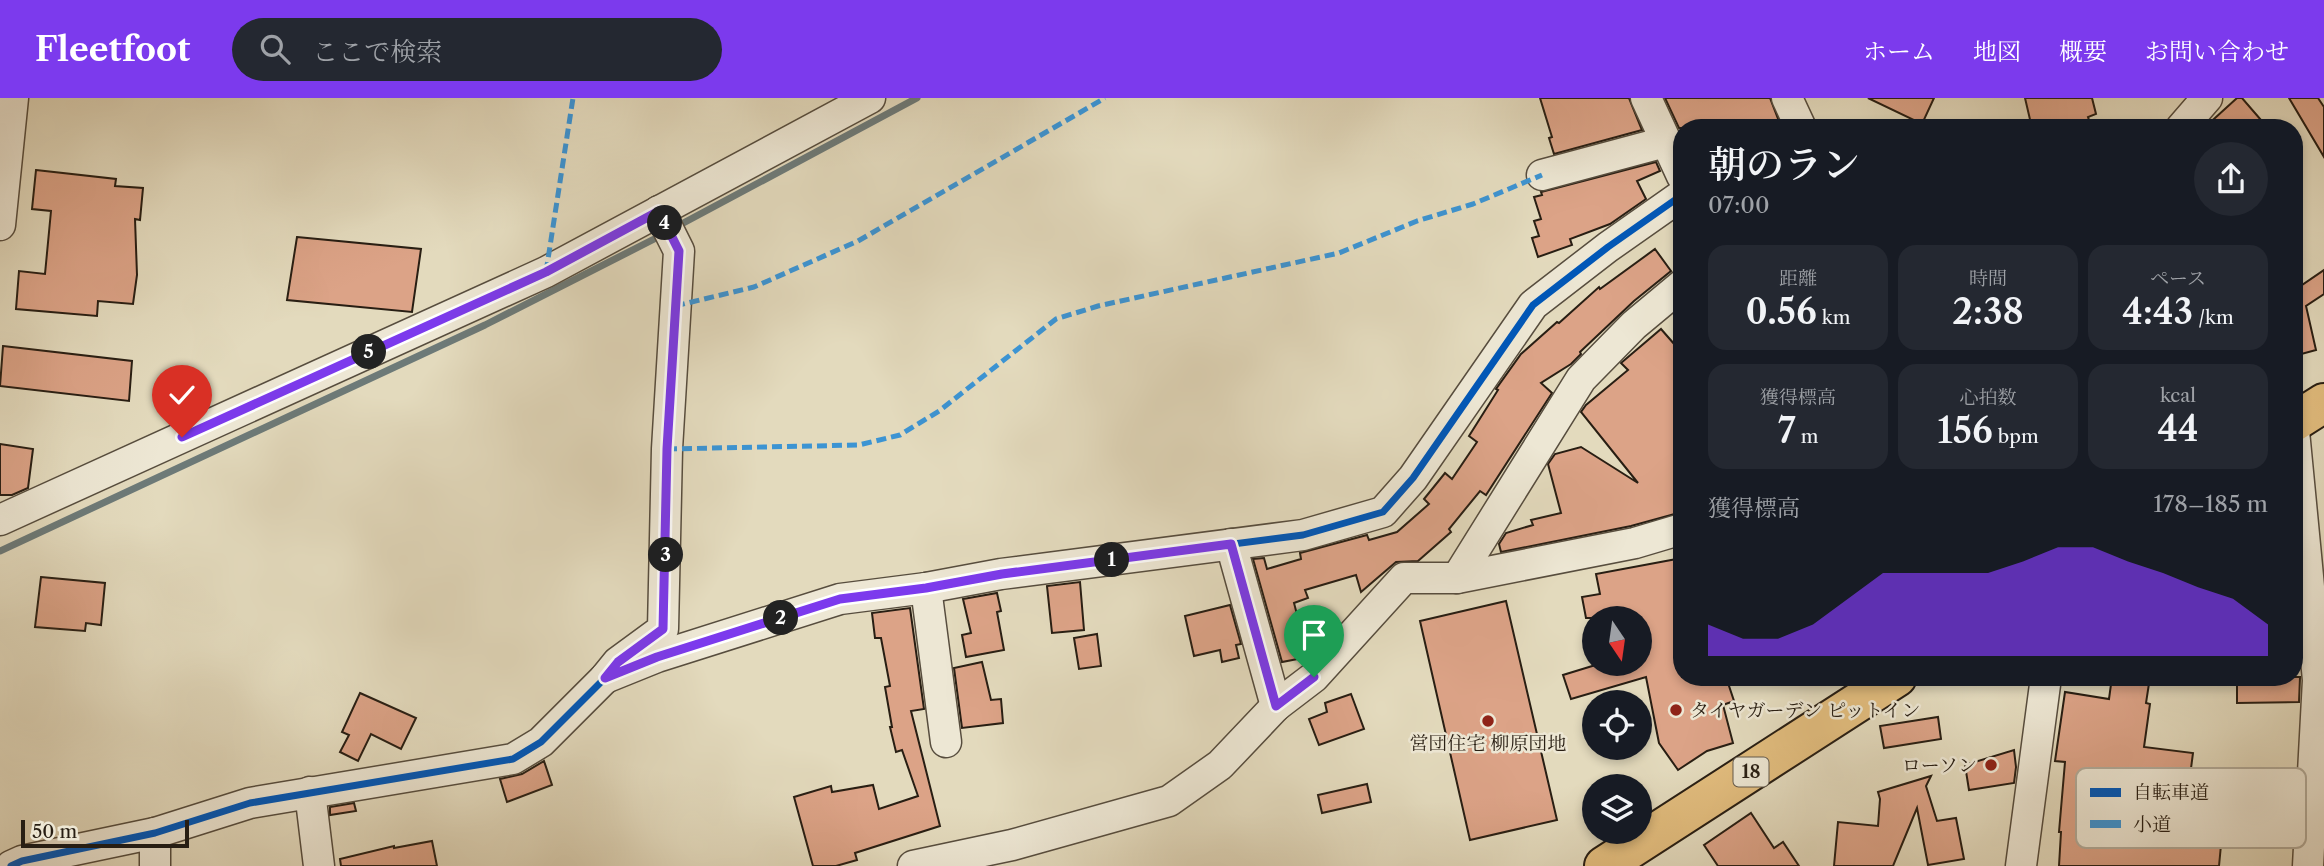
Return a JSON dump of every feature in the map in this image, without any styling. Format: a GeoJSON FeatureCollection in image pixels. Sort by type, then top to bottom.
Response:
{"type":"FeatureCollection","features":[{"type":"Feature","properties":{"kind":"highway"},"geometry":{"type":"LineString","coordinates":[[2303,416],[2324,403]]}},
{"type":"Feature","properties":{"kind":"highway","name":"18"},"geometry":{"type":"LineString","coordinates":[[1604,866],[1883,686]]}},
{"type":"Feature","properties":{"kind":"street"},"geometry":{"type":"LineString","coordinates":[[0,225],[13,98]]}},
{"type":"Feature","properties":{"kind":"street"},"geometry":{"type":"LineString","coordinates":[[0,520],[662,217],[870,98]]}},
{"type":"Feature","properties":{"kind":"street"},"geometry":{"type":"LineString","coordinates":[[1646,98],[1673,158]]}},
{"type":"Feature","properties":{"kind":"street"},"geometry":{"type":"LineString","coordinates":[[1787,98],[1797,119]]}},
{"type":"Feature","properties":{"kind":"street"},"geometry":{"type":"LineString","coordinates":[[2188,119],[2207,98]]}},
{"type":"Feature","properties":{"kind":"street"},"geometry":{"type":"LineString","coordinates":[[1542,175],[1665,142]]}},
{"type":"Feature","properties":{"kind":"street"},"geometry":{"type":"LineString","coordinates":[[605,678],[657,657],[840,599],[926,588],[1002,574],[1303,535],[1383,512],[1413,478],[1533,305],[1673,201]]}},
{"type":"Feature","properties":{"kind":"street"},"geometry":{"type":"LineString","coordinates":[[11,866],[22,861],[155,833],[250,803],[513,760],[541,742],[618,662],[663,629],[668,436],[679,251],[662,217]]}},
{"type":"Feature","properties":{"kind":"street"},"geometry":{"type":"LineString","coordinates":[[1457,578],[1580,380],[1634,325],[1673,292]]}},
{"type":"Feature","properties":{"kind":"street"},"geometry":{"type":"LineString","coordinates":[[2303,514],[2321,680],[2308,866]]}},
{"type":"Feature","properties":{"kind":"street"},"geometry":{"type":"LineString","coordinates":[[913,866],[1012,845],[1169,802],[1220,765],[1276,706],[1314,677],[1404,578],[1457,578],[1635,543],[1673,532]]}},
{"type":"Feature","properties":{"kind":"street"},"geometry":{"type":"LineString","coordinates":[[1231,544],[1276,706]]}},
{"type":"Feature","properties":{"kind":"street"},"geometry":{"type":"LineString","coordinates":[[926,588],[946,742]]}},
{"type":"Feature","properties":{"kind":"street"},"geometry":{"type":"LineString","coordinates":[[2021,866],[2045,686]]}},
{"type":"Feature","properties":{"kind":"street"},"geometry":{"type":"LineString","coordinates":[[310,792],[319,866]]}},
{"type":"Feature","properties":{"kind":"street"},"geometry":{"type":"LineString","coordinates":[[155,833],[155,866]]}},
{"type":"Feature","properties":{"kind":"building"},"geometry":{"type":"Polygon","coordinates":[[[1540,98],[1629,98],[1642,130],[1554,154],[1549,138],[1552,137],[1540,98]]]}},
{"type":"Feature","properties":{"kind":"building"},"geometry":{"type":"Polygon","coordinates":[[[1665,98],[1770,98],[1778,119],[1675,119],[1665,98]]]}},
{"type":"Feature","properties":{"kind":"building"},"geometry":{"type":"Polygon","coordinates":[[[1868,98],[1934,98],[1924,119],[1912,119],[1868,98]]]}},
{"type":"Feature","properties":{"kind":"building"},"geometry":{"type":"Polygon","coordinates":[[[2025,98],[2092,98],[2096,114],[2089,119],[2030,119],[2025,98]]]}},
{"type":"Feature","properties":{"kind":"building"},"geometry":{"type":"Polygon","coordinates":[[[2237,98],[2242,98],[2260,119],[2214,119],[2237,98]]]}},
{"type":"Feature","properties":{"kind":"building"},"geometry":{"type":"Polygon","coordinates":[[[2289,98],[2318,98],[2324,107],[2324,157],[2303,119],[2289,98]]]}},
{"type":"Feature","properties":{"kind":"building"},"geometry":{"type":"Polygon","coordinates":[[[1656,162],[1660,171],[1637,181],[1646,199],[1610,224],[1570,239],[1572,245],[1538,257],[1532,238],[1539,236],[1534,221],[1541,219],[1534,197],[1542,195],[1541,192],[1656,162]]]}},
{"type":"Feature","properties":{"kind":"building"},"geometry":{"type":"Polygon","coordinates":[[[36,170],[116,179],[115,186],[143,188],[140,220],[135,219],[137,275],[133,304],[98,301],[97,316],[16,309],[19,271],[45,274],[51,211],[32,209],[36,170]]]}},
{"type":"Feature","properties":{"kind":"building"},"geometry":{"type":"Polygon","coordinates":[[[297,237],[421,249],[412,312],[287,300],[297,237]]]}},
{"type":"Feature","properties":{"kind":"building"},"geometry":{"type":"Polygon","coordinates":[[[1655,249],[1671,271],[1634,301],[1580,352],[1571,364],[1541,383],[1552,393],[1486,495],[1480,491],[1449,529],[1451,532],[1418,561],[1396,562],[1361,592],[1356,575],[1305,590],[1308,598],[1294,603],[1308,657],[1282,662],[1253,559],[1264,558],[1267,569],[1301,559],[1300,553],[1367,535],[1369,540],[1397,532],[1429,504],[1424,499],[1445,473],[1452,479],[1477,442],[1469,436],[1498,390],[1496,389],[1521,354],[1599,287],[1600,289],[1655,249]]]}},
{"type":"Feature","properties":{"kind":"building"},"geometry":{"type":"Polygon","coordinates":[[[2324,270],[2324,294],[2306,306],[2316,350],[2303,354],[2303,284],[2324,270]]]}},
{"type":"Feature","properties":{"kind":"building"},"geometry":{"type":"Polygon","coordinates":[[[1661,329],[1673,343],[1673,514],[1631,526],[1501,552],[1499,544],[1506,533],[1533,525],[1531,520],[1561,513],[1548,464],[1555,454],[1581,447],[1638,483],[1581,412],[1628,370],[1621,363],[1661,329]]]}},
{"type":"Feature","properties":{"kind":"building"},"geometry":{"type":"Polygon","coordinates":[[[3,346],[132,361],[129,401],[0,386],[3,346]]]}},
{"type":"Feature","properties":{"kind":"building"},"geometry":{"type":"Polygon","coordinates":[[[0,444],[33,449],[28,488],[12,495],[0,495],[0,444]]]}},
{"type":"Feature","properties":{"kind":"building"},"geometry":{"type":"Polygon","coordinates":[[[1673,560],[1673,686],[1729,686],[1734,701],[1723,705],[1733,743],[1707,751],[1678,770],[1659,743],[1652,707],[1652,690],[1649,690],[1646,677],[1602,690],[1582,690],[1582,696],[1571,699],[1563,675],[1582,669],[1582,676],[1652,676],[1652,606],[1584,606],[1582,597],[1600,594],[1596,574],[1673,560]]]}},
{"type":"Feature","properties":{"kind":"building"},"geometry":{"type":"Polygon","coordinates":[[[41,577],[105,583],[101,625],[86,623],[85,631],[35,627],[41,577]]]}},
{"type":"Feature","properties":{"kind":"building"},"geometry":{"type":"Polygon","coordinates":[[[1080,582],[1084,630],[1052,633],[1047,586],[1080,582]]]}},
{"type":"Feature","properties":{"kind":"building"},"geometry":{"type":"Polygon","coordinates":[[[997,593],[1001,611],[997,612],[1004,650],[966,657],[962,635],[971,633],[963,599],[997,593]]]}},
{"type":"Feature","properties":{"kind":"building","name":"営団住宅 柳原団地"},"geometry":{"type":"Polygon","coordinates":[[[1506,601],[1557,820],[1470,840],[1420,621],[1506,601]]]}},
{"type":"Feature","properties":{"kind":"building"},"geometry":{"type":"Polygon","coordinates":[[[1230,605],[1241,644],[1236,645],[1239,658],[1222,662],[1220,650],[1194,656],[1185,616],[1230,605]]]}},
{"type":"Feature","properties":{"kind":"building"},"geometry":{"type":"Polygon","coordinates":[[[910,608],[924,709],[911,711],[940,826],[855,853],[857,860],[836,866],[813,866],[794,797],[831,786],[832,792],[873,785],[879,809],[918,796],[902,750],[896,752],[885,687],[890,686],[881,638],[875,638],[872,613],[910,608]]]}},
{"type":"Feature","properties":{"kind":"building"},"geometry":{"type":"Polygon","coordinates":[[[1097,634],[1101,666],[1079,669],[1074,638],[1097,634]]]}},
{"type":"Feature","properties":{"kind":"building"},"geometry":{"type":"Polygon","coordinates":[[[982,662],[991,700],[1001,699],[1003,723],[962,728],[954,668],[982,662]]]}},
{"type":"Feature","properties":{"kind":"building"},"geometry":{"type":"Polygon","coordinates":[[[2111,686],[2149,686],[2146,703],[2150,704],[2144,747],[2193,753],[2191,768],[2076,768],[2076,848],[2221,848],[2219,866],[2059,866],[2065,762],[2055,761],[2065,692],[2109,699],[2111,686]]]}},
{"type":"Feature","properties":{"kind":"building"},"geometry":{"type":"Polygon","coordinates":[[[2237,686],[2300,686],[2299,702],[2237,703],[2237,686]]]}},
{"type":"Feature","properties":{"kind":"building"},"geometry":{"type":"Polygon","coordinates":[[[360,693],[416,718],[401,749],[371,734],[358,761],[340,752],[349,735],[342,732],[360,693]]]}},
{"type":"Feature","properties":{"kind":"building"},"geometry":{"type":"Polygon","coordinates":[[[1351,694],[1364,729],[1319,745],[1309,719],[1327,712],[1325,703],[1351,694]]]}},
{"type":"Feature","properties":{"kind":"building"},"geometry":{"type":"Polygon","coordinates":[[[1938,717],[1941,739],[1884,748],[1880,726],[1938,717]]]}},
{"type":"Feature","properties":{"kind":"building","name":"ローソン"},"geometry":{"type":"Polygon","coordinates":[[[2014,750],[2014,783],[1969,790],[1965,765],[2014,750]]]}},
{"type":"Feature","properties":{"kind":"building"},"geometry":{"type":"Polygon","coordinates":[[[544,761],[552,785],[507,802],[500,779],[522,774],[544,761]]]}},
{"type":"Feature","properties":{"kind":"building"},"geometry":{"type":"Polygon","coordinates":[[[1931,776],[1926,786],[1937,821],[1956,818],[1964,859],[1928,865],[1917,808],[1893,866],[1834,866],[1838,822],[1878,826],[1878,792],[1931,776]]]}},
{"type":"Feature","properties":{"kind":"building"},"geometry":{"type":"Polygon","coordinates":[[[1367,784],[1371,802],[1322,813],[1318,795],[1367,784]]]}},
{"type":"Feature","properties":{"kind":"building"},"geometry":{"type":"Polygon","coordinates":[[[354,803],[356,811],[330,815],[330,807],[354,803]]]}},
{"type":"Feature","properties":{"kind":"building"},"geometry":{"type":"Polygon","coordinates":[[[1751,813],[1774,848],[1783,842],[1799,866],[1718,866],[1704,845],[1751,813]]]}},
{"type":"Feature","properties":{"kind":"building"},"geometry":{"type":"Polygon","coordinates":[[[432,841],[437,866],[341,866],[340,859],[394,846],[432,841]]]}},
{"type":"Feature","properties":{"kind":"waterway"},"geometry":{"type":"LineString","coordinates":[[674,228],[917,98]]}},
{"type":"Feature","properties":{"kind":"waterway"},"geometry":{"type":"LineString","coordinates":[[0,551],[485,325],[664,234]]}},
{"type":"Feature","properties":{"kind":"marked path"},"geometry":{"type":"LineString","coordinates":[[546,272],[573,98]]}},
{"type":"Feature","properties":{"kind":"marked path"},"geometry":{"type":"LineString","coordinates":[[675,306],[754,287],[858,241],[1105,98]]}},
{"type":"Feature","properties":{"kind":"marked path"},"geometry":{"type":"LineString","coordinates":[[667,449],[859,445],[900,435],[939,411],[1056,319],[1098,306],[1339,253],[1417,221],[1473,204],[1542,175]]}},
{"type":"Feature","properties":{"kind":"cycle path"},"geometry":{"type":"LineString","coordinates":[[605,678],[657,657],[840,599],[926,588],[1001,574],[1303,535],[1383,512],[1413,478],[1533,305],[1673,201]]}},
{"type":"Feature","properties":{"kind":"cycle path"},"geometry":{"type":"LineString","coordinates":[[11,866],[22,861],[155,833],[250,803],[513,759],[541,742],[618,662],[663,629],[667,449],[679,251],[659,211]]}},
{"type":"Feature","properties":{"kind":"place","name":"タイヤガーデン ピットイン"},"geometry":{"type":"Point","coordinates":[1676,710]}},
{"type":"Feature","properties":{"kind":"place","name":"営団住宅 柳原団地"},"geometry":{"type":"Point","coordinates":[1488,721]}},
{"type":"Feature","properties":{"kind":"place","name":"ローソン"},"geometry":{"type":"Point","coordinates":[1991,765]}},
{"type":"Feature","properties":{"kind":"route"},"geometry":{"type":"LineString","coordinates":[[182,437],[546,272],[659,211],[679,251],[667,449],[663,629],[618,662],[605,678],[657,657],[840,599],[926,588],[1002,574],[1231,544],[1276,706],[1314,677]]}}]}
